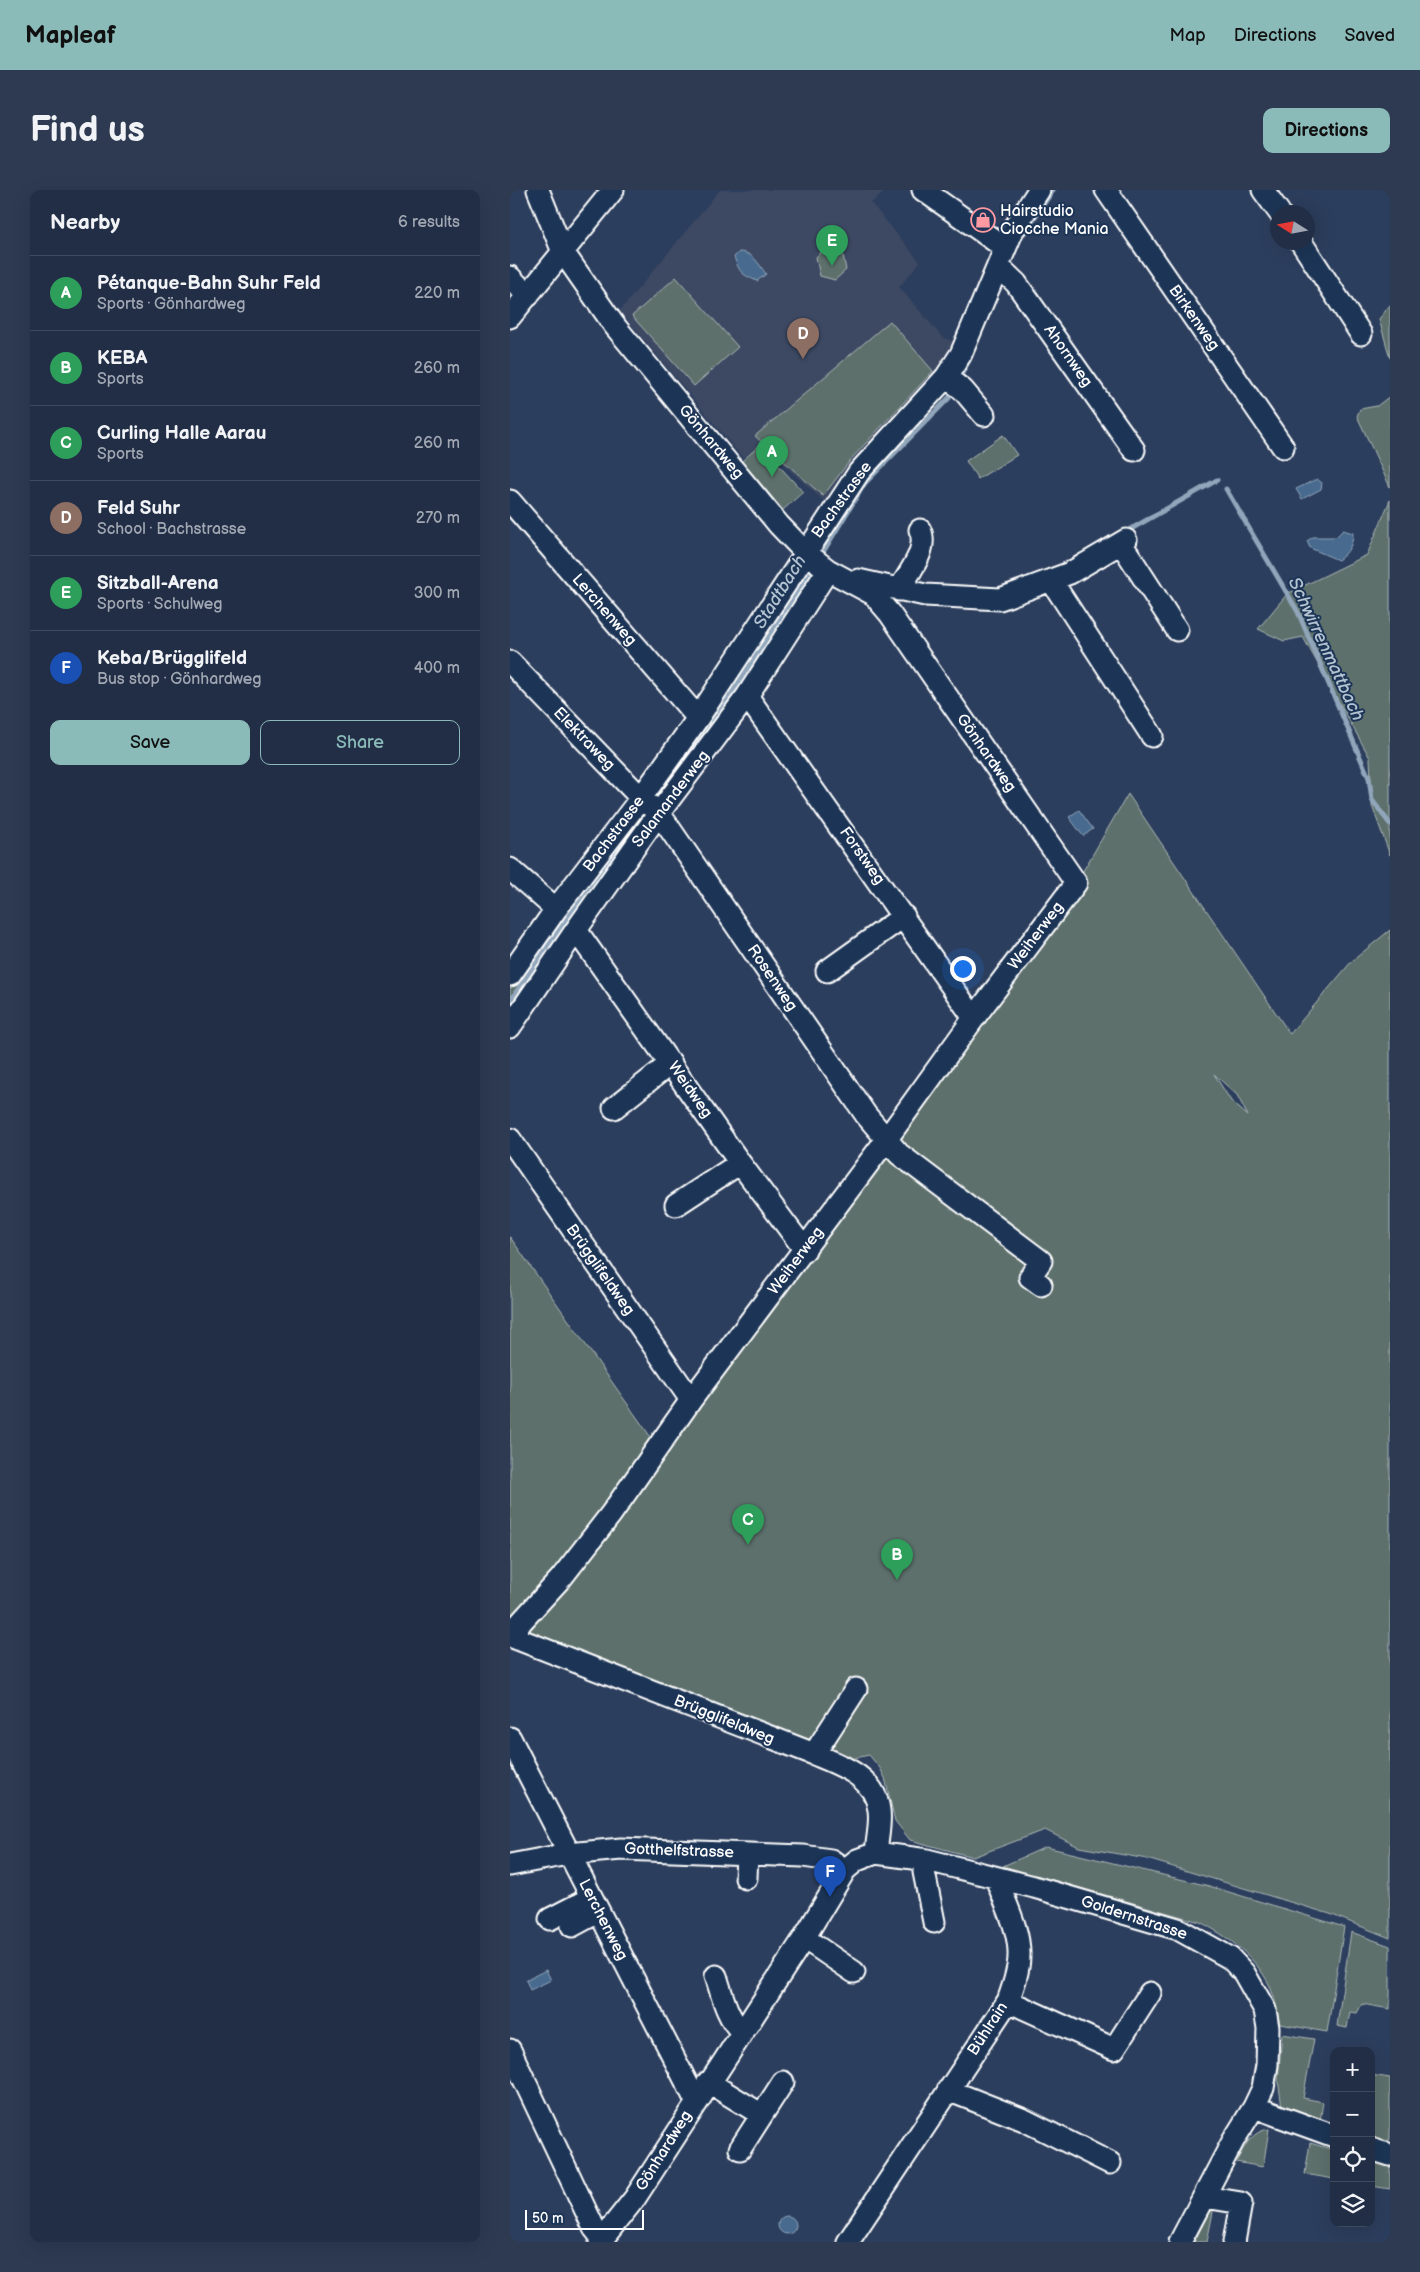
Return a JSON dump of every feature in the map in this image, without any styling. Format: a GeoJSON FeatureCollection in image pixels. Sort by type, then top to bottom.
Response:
{"type":"FeatureCollection","features":[{"type":"Feature","properties":{"kind":"street","name":"Gönhardweg"},"geometry":{"type":"LineString","coordinates":[[538,190],[562,252],[614,325],[779,525],[805,552],[837,574],[873,594],[890,614],[1076,883]]}},
{"type":"Feature","properties":{"kind":"street"},"geometry":{"type":"LineString","coordinates":[[510,317],[613,190]]}},
{"type":"Feature","properties":{"kind":"street","name":"Ahornweg"},"geometry":{"type":"LineString","coordinates":[[923,190],[1001,257],[1016,283],[1134,450]]}},
{"type":"Feature","properties":{"kind":"street","name":"Bachstrasse"},"geometry":{"type":"LineString","coordinates":[[510,975],[556,909],[641,798],[698,718],[859,472],[946,377],[961,354],[1013,230],[1039,190]]}},
{"type":"Feature","properties":{"kind":"street","name":"Birkenweg"},"geometry":{"type":"LineString","coordinates":[[1106,190],[1283,446]]}},
{"type":"Feature","properties":{"kind":"street"},"geometry":{"type":"LineString","coordinates":[[1264,190],[1275,205]]}},
{"type":"Feature","properties":{"kind":"street"},"geometry":{"type":"LineString","coordinates":[[1306,250],[1362,334]]}},
{"type":"Feature","properties":{"kind":"street"},"geometry":{"type":"LineString","coordinates":[[510,277],[528,296]]}},
{"type":"Feature","properties":{"kind":"street"},"geometry":{"type":"LineString","coordinates":[[946,377],[963,390],[984,415]]}},
{"type":"Feature","properties":{"kind":"street","name":"Lerchenweg"},"geometry":{"type":"LineString","coordinates":[[510,501],[698,718]]}},
{"type":"Feature","properties":{"kind":"street"},"geometry":{"type":"LineString","coordinates":[[904,581],[924,539],[920,530]]}},
{"type":"Feature","properties":{"kind":"street"},"geometry":{"type":"LineString","coordinates":[[837,574],[904,581],[925,596],[1000,598],[1070,573],[1123,541],[1177,630]]}},
{"type":"Feature","properties":{"kind":"street","name":"Salamanderweg"},"geometry":{"type":"LineString","coordinates":[[510,1027],[659,813],[837,574]]}},
{"type":"Feature","properties":{"kind":"street"},"geometry":{"type":"LineString","coordinates":[[1051,580],[1152,736]]}},
{"type":"Feature","properties":{"kind":"street","name":"Elektraweg"},"geometry":{"type":"LineString","coordinates":[[510,662],[641,798],[659,813]]}},
{"type":"Feature","properties":{"kind":"street","name":"Forstweg"},"geometry":{"type":"LineString","coordinates":[[747,696],[904,916],[974,1018]]}},
{"type":"Feature","properties":{"kind":"street","name":"Rosenweg"},"geometry":{"type":"LineString","coordinates":[[659,813],[866,1115],[886,1140],[898,1154],[1041,1261],[1030,1277],[1041,1284]]}},
{"type":"Feature","properties":{"kind":"street"},"geometry":{"type":"LineString","coordinates":[[510,869],[556,909]]}},
{"type":"Feature","properties":{"kind":"street","name":"Weiherweg"},"geometry":{"type":"LineString","coordinates":[[511,1636],[593,1538],[691,1400],[805,1250],[974,1018],[1076,883]]}},
{"type":"Feature","properties":{"kind":"street"},"geometry":{"type":"LineString","coordinates":[[827,971],[904,916]]}},
{"type":"Feature","properties":{"kind":"street","name":"Weidweg"},"geometry":{"type":"LineString","coordinates":[[576,930],[740,1163],[805,1250]]}},
{"type":"Feature","properties":{"kind":"street"},"geometry":{"type":"LineString","coordinates":[[614,1108],[671,1063]]}},
{"type":"Feature","properties":{"kind":"street","name":"Brügglifeldweg"},"geometry":{"type":"LineString","coordinates":[[510,1140],[691,1400]]}},
{"type":"Feature","properties":{"kind":"street"},"geometry":{"type":"LineString","coordinates":[[676,1205],[740,1163]]}},
{"type":"Feature","properties":{"kind":"street","name":"Brügglifeldweg"},"geometry":{"type":"LineString","coordinates":[[511,1636],[814,1754],[856,1774],[868,1783],[879,1810],[876,1853]]}},
{"type":"Feature","properties":{"kind":"street"},"geometry":{"type":"LineString","coordinates":[[814,1754],[856,1689]]}},
{"type":"Feature","properties":{"kind":"street","name":"Lerchenweg"},"geometry":{"type":"LineString","coordinates":[[510,1738],[696,2101]]}},
{"type":"Feature","properties":{"kind":"street","name":"Gotthelfstrasse"},"geometry":{"type":"LineString","coordinates":[[510,1865],[568,1854],[621,1849],[825,1858],[845,1870]]}},
{"type":"Feature","properties":{"kind":"street"},"geometry":{"type":"LineString","coordinates":[[845,1870],[857,1860],[876,1853]]}},
{"type":"Feature","properties":{"kind":"street","name":"Goldernstrasse"},"geometry":{"type":"LineString","coordinates":[[876,1853],[927,1860],[1178,1929],[1230,1958],[1244,1973],[1266,2010],[1268,2028],[1267,2064],[1263,2088],[1180,2242]]}},
{"type":"Feature","properties":{"kind":"street"},"geometry":{"type":"LineString","coordinates":[[746,1878],[747,1854]]}},
{"type":"Feature","properties":{"kind":"street"},"geometry":{"type":"LineString","coordinates":[[927,1860],[924,1872],[934,1922]]}},
{"type":"Feature","properties":{"kind":"street","name":"Gönhardweg"},"geometry":{"type":"LineString","coordinates":[[602,2240],[635,2198],[708,2082],[804,1938],[845,1870]]}},
{"type":"Feature","properties":{"kind":"street","name":"Bühlrain"},"geometry":{"type":"LineString","coordinates":[[848,2242],[1008,2001],[1016,1979],[1019,1956],[1017,1936],[996,1878]]}},
{"type":"Feature","properties":{"kind":"street"},"geometry":{"type":"LineString","coordinates":[[550,1919],[595,1905]]}},
{"type":"Feature","properties":{"kind":"street"},"geometry":{"type":"LineString","coordinates":[[572,1926],[595,1905]]}},
{"type":"Feature","properties":{"kind":"street"},"geometry":{"type":"LineString","coordinates":[[804,1938],[854,1972]]}},
{"type":"Feature","properties":{"kind":"street"},"geometry":{"type":"LineString","coordinates":[[716,1976],[732,2019],[742,2032]]}},
{"type":"Feature","properties":{"kind":"street"},"geometry":{"type":"LineString","coordinates":[[1008,2001],[1114,2049],[1150,1993]]}},
{"type":"Feature","properties":{"kind":"street"},"geometry":{"type":"LineString","coordinates":[[510,2050],[594,2228],[602,2240]]}},
{"type":"Feature","properties":{"kind":"street"},"geometry":{"type":"LineString","coordinates":[[708,2082],[762,2115]]}},
{"type":"Feature","properties":{"kind":"street"},"geometry":{"type":"LineString","coordinates":[[740,2149],[783,2082]]}},
{"type":"Feature","properties":{"kind":"street"},"geometry":{"type":"LineString","coordinates":[[948,2090],[1024,2120],[1110,2163]]}},
{"type":"Feature","properties":{"kind":"street"},"geometry":{"type":"LineString","coordinates":[[1254,2107],[1330,2135]]}},
{"type":"Feature","properties":{"kind":"street"},"geometry":{"type":"LineString","coordinates":[[1375,2150],[1390,2155]]}},
{"type":"Feature","properties":{"kind":"street"},"geometry":{"type":"LineString","coordinates":[[1205,2197],[1241,2203],[1234,2242]]}},
{"type":"Feature","properties":{"kind":"shaded area"},"geometry":{"type":"Polygon","coordinates":[[[720,190],[887,190],[871,203],[920,262],[899,287],[943,338],[955,342],[938,376],[853,465],[825,502],[761,444],[743,458],[620,311],[720,190]]]}},
{"type":"Feature","properties":{"kind":"shaded area"},"geometry":{"type":"Polygon","coordinates":[[[825,248],[843,255],[846,270],[835,280],[820,276],[816,257],[825,248]]]}},
{"type":"Feature","properties":{"kind":"shaded area"},"geometry":{"type":"Polygon","coordinates":[[[739,252],[752,256],[766,274],[757,281],[744,275],[734,257],[739,252]]]}},
{"type":"Feature","properties":{"kind":"shaded area"},"geometry":{"type":"Polygon","coordinates":[[[676,277],[738,347],[694,386],[632,316],[676,277]]]}},
{"type":"Feature","properties":{"kind":"shaded area"},"geometry":{"type":"Polygon","coordinates":[[[1390,305],[1390,358],[1379,319],[1390,305]]]}},
{"type":"Feature","properties":{"kind":"shaded area"},"geometry":{"type":"Polygon","coordinates":[[[890,321],[933,371],[852,458],[823,496],[755,436],[890,321]]]}},
{"type":"Feature","properties":{"kind":"shaded area"},"geometry":{"type":"Polygon","coordinates":[[[1390,396],[1390,487],[1357,416],[1360,409],[1377,406],[1390,396]]]}},
{"type":"Feature","properties":{"kind":"shaded area"},"geometry":{"type":"Polygon","coordinates":[[[1003,435],[1017,455],[978,479],[966,461],[1003,435]]]}},
{"type":"Feature","properties":{"kind":"shaded area"},"geometry":{"type":"Polygon","coordinates":[[[760,445],[803,492],[783,510],[742,461],[760,445]]]}},
{"type":"Feature","properties":{"kind":"shaded area"},"geometry":{"type":"Polygon","coordinates":[[[1317,479],[1322,483],[1321,489],[1302,499],[1296,489],[1317,479]]]}},
{"type":"Feature","properties":{"kind":"shaded area"},"geometry":{"type":"Polygon","coordinates":[[[1390,500],[1390,855],[1372,806],[1370,758],[1303,637],[1284,641],[1258,629],[1287,594],[1367,555],[1390,500]]]}},
{"type":"Feature","properties":{"kind":"shaded area"},"geometry":{"type":"Polygon","coordinates":[[[1343,530],[1353,533],[1353,537],[1345,555],[1338,560],[1310,548],[1307,541],[1313,537],[1336,537],[1343,530]]]}},
{"type":"Feature","properties":{"kind":"shaded area"},"geometry":{"type":"Polygon","coordinates":[[[1128,794],[1290,1034],[1352,961],[1390,930],[1390,1938],[1330,1914],[1147,1859],[1079,1847],[1045,1830],[973,1857],[910,1840],[895,1821],[885,1778],[880,1768],[869,1755],[833,1763],[510,1636],[510,1237],[657,1446],[1076,883],[1128,794]],[[1214,1074],[1231,1101],[1248,1116],[1237,1095],[1214,1074]]]}},
{"type":"Feature","properties":{"kind":"shaded area"},"geometry":{"type":"Polygon","coordinates":[[[637,810],[649,817],[510,1016],[510,986],[637,810]]]}},
{"type":"Feature","properties":{"kind":"shaded area"},"geometry":{"type":"Polygon","coordinates":[[[1079,810],[1093,829],[1083,836],[1069,817],[1079,810]]]}},
{"type":"Feature","properties":{"kind":"shaded area"},"geometry":{"type":"Polygon","coordinates":[[[1046,1847],[1209,1886],[1344,1927],[1327,2032],[1280,2024],[1272,1990],[1257,1965],[1231,1941],[1200,1922],[1003,1866],[1046,1847]]]}},
{"type":"Feature","properties":{"kind":"shaded area"},"geometry":{"type":"Polygon","coordinates":[[[1351,1932],[1390,1946],[1390,2009],[1362,2004],[1357,2013],[1350,2012],[1347,2028],[1337,2026],[1351,1932]]]}},
{"type":"Feature","properties":{"kind":"shaded area"},"geometry":{"type":"Polygon","coordinates":[[[546,1970],[551,1980],[530,1990],[526,1980],[546,1970]]]}},
{"type":"Feature","properties":{"kind":"shaded area"},"geometry":{"type":"Polygon","coordinates":[[[1282,2034],[1314,2039],[1303,2098],[1323,2102],[1320,2121],[1282,2107],[1278,2080],[1282,2034]]]}},
{"type":"Feature","properties":{"kind":"shaded area"},"geometry":{"type":"Polygon","coordinates":[[[1375,2076],[1390,2078],[1390,2139],[1385,2142],[1375,2138],[1375,2076]]]}},
{"type":"Feature","properties":{"kind":"shaded area"},"geometry":{"type":"Polygon","coordinates":[[[1269,2129],[1263,2167],[1236,2162],[1245,2146],[1257,2133],[1269,2129]]]}},
{"type":"Feature","properties":{"kind":"shaded area"},"geometry":{"type":"Polygon","coordinates":[[[1310,2143],[1330,2149],[1330,2178],[1305,2174],[1310,2143]]]}},
{"type":"Feature","properties":{"kind":"shaded area"},"geometry":{"type":"Polygon","coordinates":[[[1375,2160],[1390,2164],[1390,2189],[1375,2187],[1375,2160]]]}},
{"type":"Feature","properties":{"kind":"shaded area"},"geometry":{"type":"Polygon","coordinates":[[[1212,2207],[1214,2207],[1207,2242],[1194,2242],[1212,2207]]]}},
{"type":"Feature","properties":{"kind":"shaded area"},"geometry":{"type":"Polygon","coordinates":[[[787,2216],[793,2219],[796,2225],[793,2231],[787,2234],[781,2231],[778,2225],[781,2219],[787,2216]]]}},
{"type":"Feature","properties":{"kind":"waterway","name":"Stadtbach"},"geometry":{"type":"LineString","coordinates":[[1024,233],[1053,190]]}},
{"type":"Feature","properties":{"kind":"waterway","name":"Stadtbach"},"geometry":{"type":"LineString","coordinates":[[958,381],[969,360]]}},
{"type":"Feature","properties":{"kind":"waterway","name":"Stadtbach"},"geometry":{"type":"LineString","coordinates":[[820,557],[865,483],[949,398],[954,389]]}},
{"type":"Feature","properties":{"kind":"waterway","name":"Schwirrenmattbach"},"geometry":{"type":"LineString","coordinates":[[1124,533],[1217,480]]}},
{"type":"Feature","properties":{"kind":"waterway","name":"Schwirrenmattbach"},"geometry":{"type":"LineString","coordinates":[[1226,489],[1298,612],[1369,778],[1372,800],[1390,824]]}},
{"type":"Feature","properties":{"kind":"waterway","name":"Stadtbach"},"geometry":{"type":"LineString","coordinates":[[652,802],[719,712],[814,566]]}},
{"type":"Feature","properties":{"kind":"waterway","name":"Stadtbach"},"geometry":{"type":"LineString","coordinates":[[510,1001],[590,884],[647,809]]}},
{"type":"Feature","properties":{"kind":"place","name":"Hairstudio Ciocche Mania"},"geometry":{"type":"Point","coordinates":[983,220]}},
{"type":"Feature","properties":{"kind":"place","name":"Sitzball-Arena"},"geometry":{"type":"Point","coordinates":[832,266]}},
{"type":"Feature","properties":{"kind":"place","name":"Feld Suhr"},"geometry":{"type":"Point","coordinates":[803,359]}},
{"type":"Feature","properties":{"kind":"place","name":"Pétanque-Bahn Suhr Feld"},"geometry":{"type":"Point","coordinates":[772,477]}},
{"type":"Feature","properties":{"kind":"place","name":"Curling Halle Aarau"},"geometry":{"type":"Point","coordinates":[748,1545]}},
{"type":"Feature","properties":{"kind":"place","name":"KEBA"},"geometry":{"type":"Point","coordinates":[897,1580]}},
{"type":"Feature","properties":{"kind":"place","name":"Keba/Brügglifeld"},"geometry":{"type":"Point","coordinates":[830,1897]}}]}
